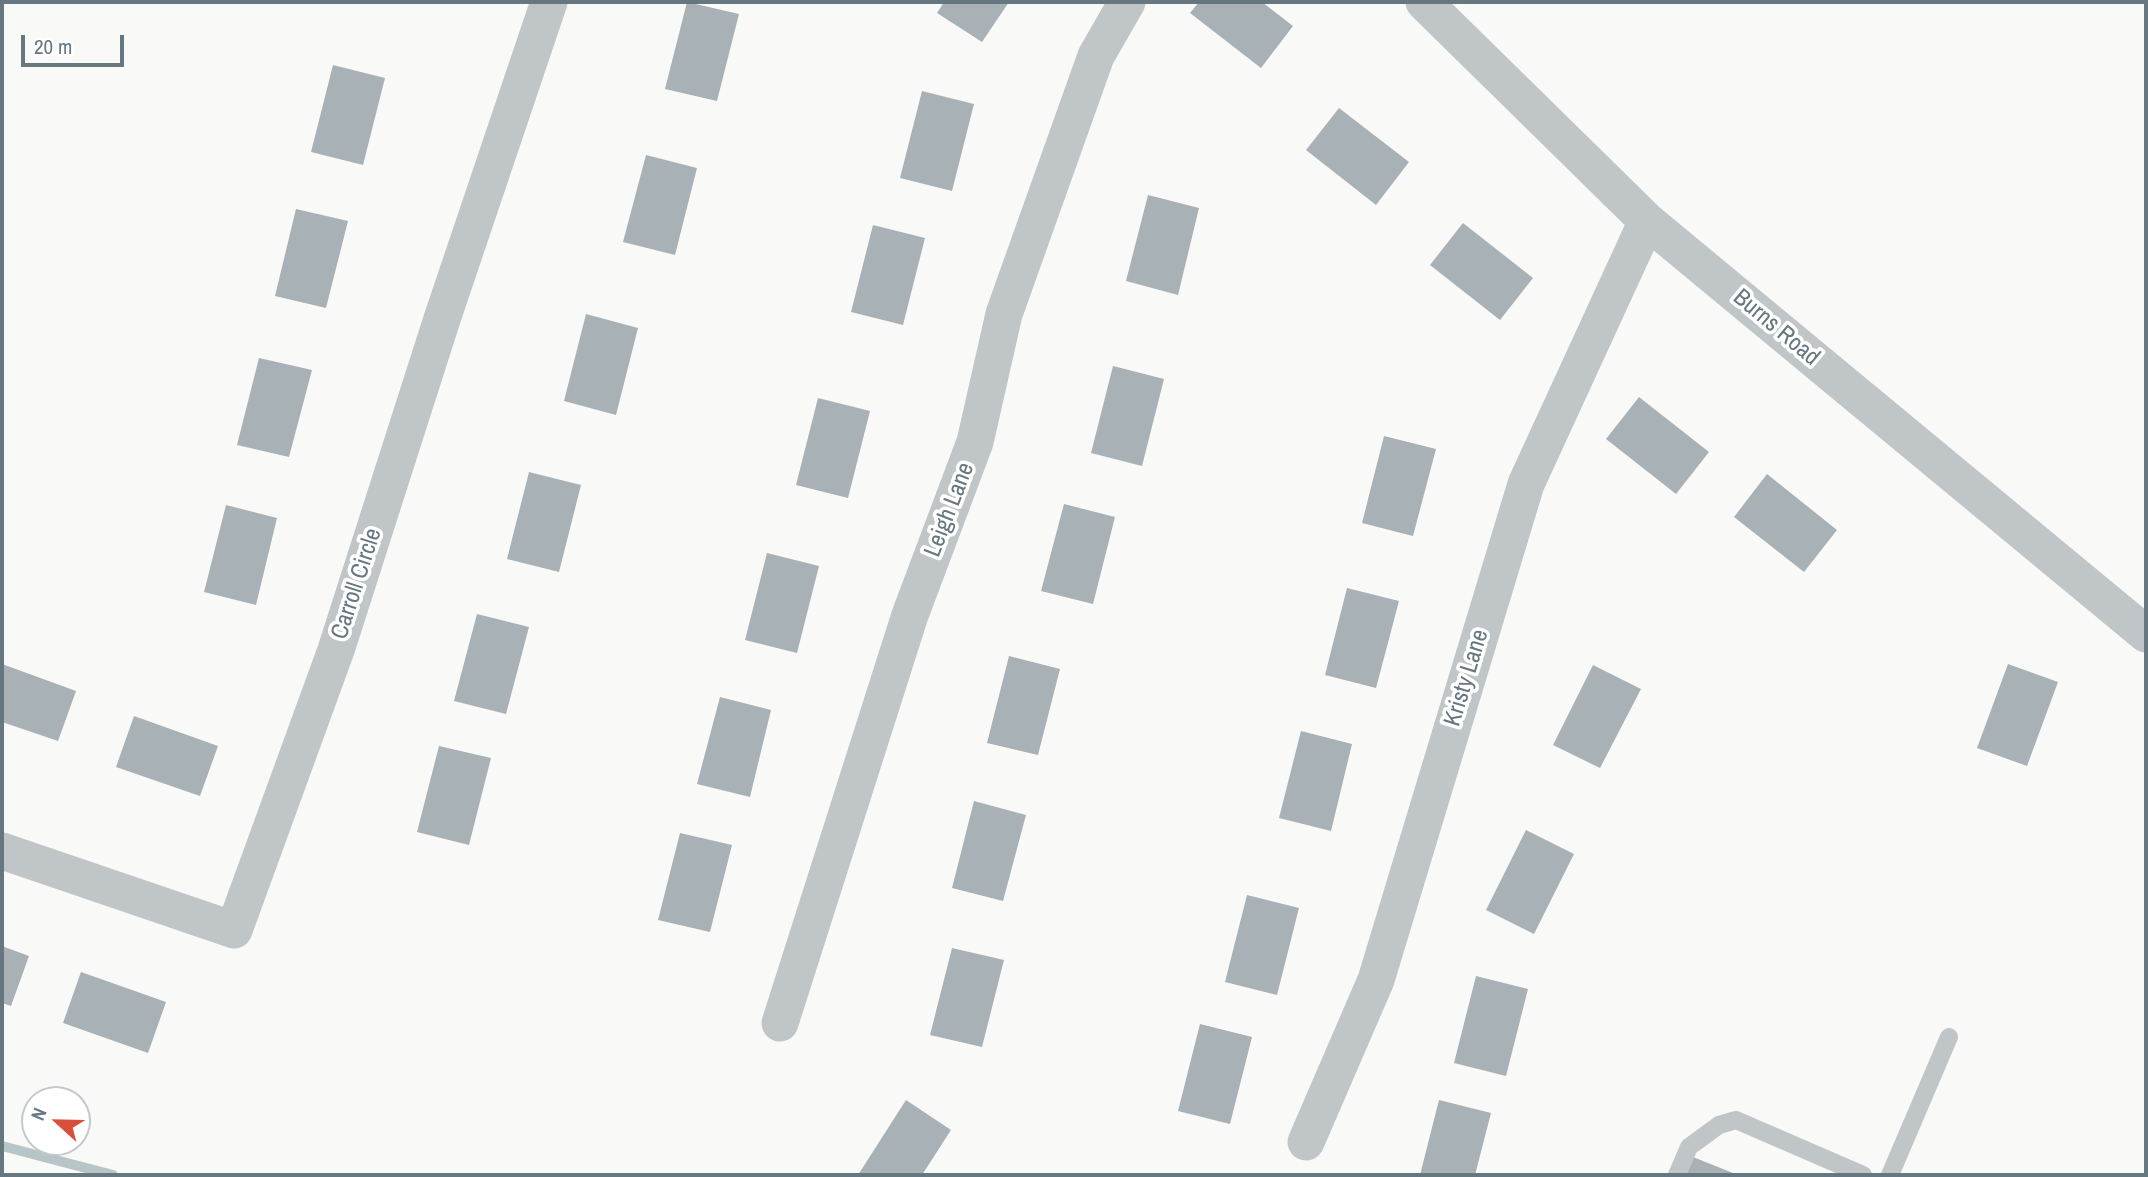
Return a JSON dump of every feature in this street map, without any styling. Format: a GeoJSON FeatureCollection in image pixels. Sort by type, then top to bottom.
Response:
{"type":"FeatureCollection","features":[{"type":"Feature","properties":{"kind":"street","name":"Carroll Circle"},"geometry":{"type":"LineString","coordinates":[[2,851],[234,930],[336,650],[442,320],[549,2]]}},
{"type":"Feature","properties":{"kind":"street","name":"Leigh Lane"},"geometry":{"type":"LineString","coordinates":[[780,1023],[911,615],[975,442],[1004,314],[1096,56],[1127,2]]}},
{"type":"Feature","properties":{"kind":"street","name":"Burns Road"},"geometry":{"type":"LineString","coordinates":[[1424,2],[1647,221],[2146,634]]}},
{"type":"Feature","properties":{"kind":"street","name":"Kristy Lane"},"geometry":{"type":"LineString","coordinates":[[1306,1142],[1376,980],[1526,484],[1647,221]]}},
{"type":"Feature","properties":{"kind":"lane"},"geometry":{"type":"LineString","coordinates":[[1890,1175],[1949,1037]]}},
{"type":"Feature","properties":{"kind":"lane"},"geometry":{"type":"LineString","coordinates":[[1677,1175],[1689,1147],[1719,1125],[1736,1120],[1862,1175]]}},
{"type":"Feature","properties":{"kind":"building"},"geometry":{"type":"Polygon","coordinates":[[[687,2],[739,14],[717,101],[665,89],[687,2]]]}},
{"type":"Feature","properties":{"kind":"building"},"geometry":{"type":"Polygon","coordinates":[[[944,2],[1009,2],[982,42],[937,13],[944,2]]]}},
{"type":"Feature","properties":{"kind":"building"},"geometry":{"type":"Polygon","coordinates":[[[1199,2],[1262,2],[1293,26],[1261,68],[1190,13],[1199,2]]]}},
{"type":"Feature","properties":{"kind":"building"},"geometry":{"type":"Polygon","coordinates":[[[333,65],[385,78],[363,165],[311,152],[333,65]]]}},
{"type":"Feature","properties":{"kind":"building"},"geometry":{"type":"Polygon","coordinates":[[[922,91],[974,104],[952,191],[900,178],[922,91]]]}},
{"type":"Feature","properties":{"kind":"building"},"geometry":{"type":"Polygon","coordinates":[[[1339,108],[1409,162],[1376,205],[1306,150],[1339,108]]]}},
{"type":"Feature","properties":{"kind":"building"},"geometry":{"type":"Polygon","coordinates":[[[646,155],[697,168],[675,255],[623,242],[646,155]]]}},
{"type":"Feature","properties":{"kind":"building"},"geometry":{"type":"Polygon","coordinates":[[[1148,195],[1199,208],[1178,295],[1126,281],[1148,195]]]}},
{"type":"Feature","properties":{"kind":"building"},"geometry":{"type":"Polygon","coordinates":[[[296,209],[348,221],[326,308],[275,296],[296,209]]]}},
{"type":"Feature","properties":{"kind":"building"},"geometry":{"type":"Polygon","coordinates":[[[1463,223],[1533,278],[1500,320],[1430,265],[1463,223]]]}},
{"type":"Feature","properties":{"kind":"building"},"geometry":{"type":"Polygon","coordinates":[[[873,225],[925,238],[903,325],[851,312],[873,225]]]}},
{"type":"Feature","properties":{"kind":"building"},"geometry":{"type":"Polygon","coordinates":[[[586,314],[638,328],[616,415],[564,401],[586,314]]]}},
{"type":"Feature","properties":{"kind":"building"},"geometry":{"type":"Polygon","coordinates":[[[259,358],[312,370],[289,457],[237,445],[259,358]]]}},
{"type":"Feature","properties":{"kind":"building"},"geometry":{"type":"Polygon","coordinates":[[[1113,366],[1164,379],[1142,466],[1091,453],[1113,366]]]}},
{"type":"Feature","properties":{"kind":"building"},"geometry":{"type":"Polygon","coordinates":[[[1639,397],[1709,452],[1676,494],[1606,439],[1639,397]]]}},
{"type":"Feature","properties":{"kind":"building"},"geometry":{"type":"Polygon","coordinates":[[[818,398],[870,411],[848,498],[796,485],[818,398]]]}},
{"type":"Feature","properties":{"kind":"building"},"geometry":{"type":"Polygon","coordinates":[[[1384,436],[1436,449],[1413,536],[1362,523],[1384,436]]]}},
{"type":"Feature","properties":{"kind":"building"},"geometry":{"type":"Polygon","coordinates":[[[529,472],[581,485],[559,572],[507,559],[529,472]]]}},
{"type":"Feature","properties":{"kind":"building"},"geometry":{"type":"Polygon","coordinates":[[[1767,474],[1837,530],[1804,572],[1734,517],[1767,474]]]}},
{"type":"Feature","properties":{"kind":"building"},"geometry":{"type":"Polygon","coordinates":[[[1064,504],[1115,517],[1093,604],[1041,591],[1064,504]]]}},
{"type":"Feature","properties":{"kind":"building"},"geometry":{"type":"Polygon","coordinates":[[[226,505],[277,518],[256,605],[204,592],[226,505]]]}},
{"type":"Feature","properties":{"kind":"building"},"geometry":{"type":"Polygon","coordinates":[[[767,553],[819,566],[797,653],[745,640],[767,553]]]}},
{"type":"Feature","properties":{"kind":"building"},"geometry":{"type":"Polygon","coordinates":[[[1347,588],[1399,601],[1376,688],[1325,675],[1347,588]]]}},
{"type":"Feature","properties":{"kind":"building"},"geometry":{"type":"Polygon","coordinates":[[[477,614],[529,627],[506,714],[454,701],[477,614]]]}},
{"type":"Feature","properties":{"kind":"building"},"geometry":{"type":"Polygon","coordinates":[[[1009,656],[1060,669],[1038,755],[987,743],[1009,656]]]}},
{"type":"Feature","properties":{"kind":"building"},"geometry":{"type":"Polygon","coordinates":[[[2,664],[76,691],[58,741],[2,722],[2,664]]]}},
{"type":"Feature","properties":{"kind":"building"},"geometry":{"type":"Polygon","coordinates":[[[2008,664],[2058,682],[2027,766],[1977,748],[2008,664]]]}},
{"type":"Feature","properties":{"kind":"building"},"geometry":{"type":"Polygon","coordinates":[[[1593,665],[1641,689],[1600,768],[1553,745],[1593,665]]]}},
{"type":"Feature","properties":{"kind":"building"},"geometry":{"type":"Polygon","coordinates":[[[720,697],[771,710],[750,797],[697,784],[720,697]]]}},
{"type":"Feature","properties":{"kind":"building"},"geometry":{"type":"Polygon","coordinates":[[[134,716],[218,746],[200,796],[116,767],[134,716]]]}},
{"type":"Feature","properties":{"kind":"building"},"geometry":{"type":"Polygon","coordinates":[[[1301,731],[1352,744],[1331,831],[1279,818],[1301,731]]]}},
{"type":"Feature","properties":{"kind":"building"},"geometry":{"type":"Polygon","coordinates":[[[439,746],[491,758],[469,845],[417,832],[439,746]]]}},
{"type":"Feature","properties":{"kind":"building"},"geometry":{"type":"Polygon","coordinates":[[[974,801],[1026,815],[1003,901],[952,888],[974,801]]]}},
{"type":"Feature","properties":{"kind":"building"},"geometry":{"type":"Polygon","coordinates":[[[1526,830],[1574,854],[1534,934],[1486,910],[1526,830]]]}},
{"type":"Feature","properties":{"kind":"building"},"geometry":{"type":"Polygon","coordinates":[[[680,833],[732,845],[710,932],[658,920],[680,833]]]}},
{"type":"Feature","properties":{"kind":"building"},"geometry":{"type":"Polygon","coordinates":[[[1247,895],[1299,908],[1277,995],[1225,982],[1247,895]]]}},
{"type":"Feature","properties":{"kind":"building"},"geometry":{"type":"Polygon","coordinates":[[[2,946],[29,956],[11,1006],[2,1003],[2,946]]]}},
{"type":"Feature","properties":{"kind":"building"},"geometry":{"type":"Polygon","coordinates":[[[952,948],[1004,960],[982,1047],[930,1035],[952,948]]]}},
{"type":"Feature","properties":{"kind":"building"},"geometry":{"type":"Polygon","coordinates":[[[81,972],[166,1002],[148,1053],[63,1023],[81,972]]]}},
{"type":"Feature","properties":{"kind":"building"},"geometry":{"type":"Polygon","coordinates":[[[1476,976],[1528,989],[1506,1076],[1454,1063],[1476,976]]]}},
{"type":"Feature","properties":{"kind":"building"},"geometry":{"type":"Polygon","coordinates":[[[1200,1024],[1252,1037],[1230,1124],[1178,1111],[1200,1024]]]}},
{"type":"Feature","properties":{"kind":"building"},"geometry":{"type":"Polygon","coordinates":[[[906,1100],[951,1130],[922,1175],[858,1175],[906,1100]]]}},
{"type":"Feature","properties":{"kind":"building"},"geometry":{"type":"Polygon","coordinates":[[[1439,1100],[1491,1113],[1475,1175],[1420,1175],[1439,1100]]]}},
{"type":"Feature","properties":{"kind":"building"},"geometry":{"type":"Polygon","coordinates":[[[1693,1157],[1738,1175],[1686,1175],[1693,1157]]]}},
{"type":"Feature","properties":{"kind":"waterway"},"geometry":{"type":"LineString","coordinates":[[2,1146],[113,1175]]}}]}
